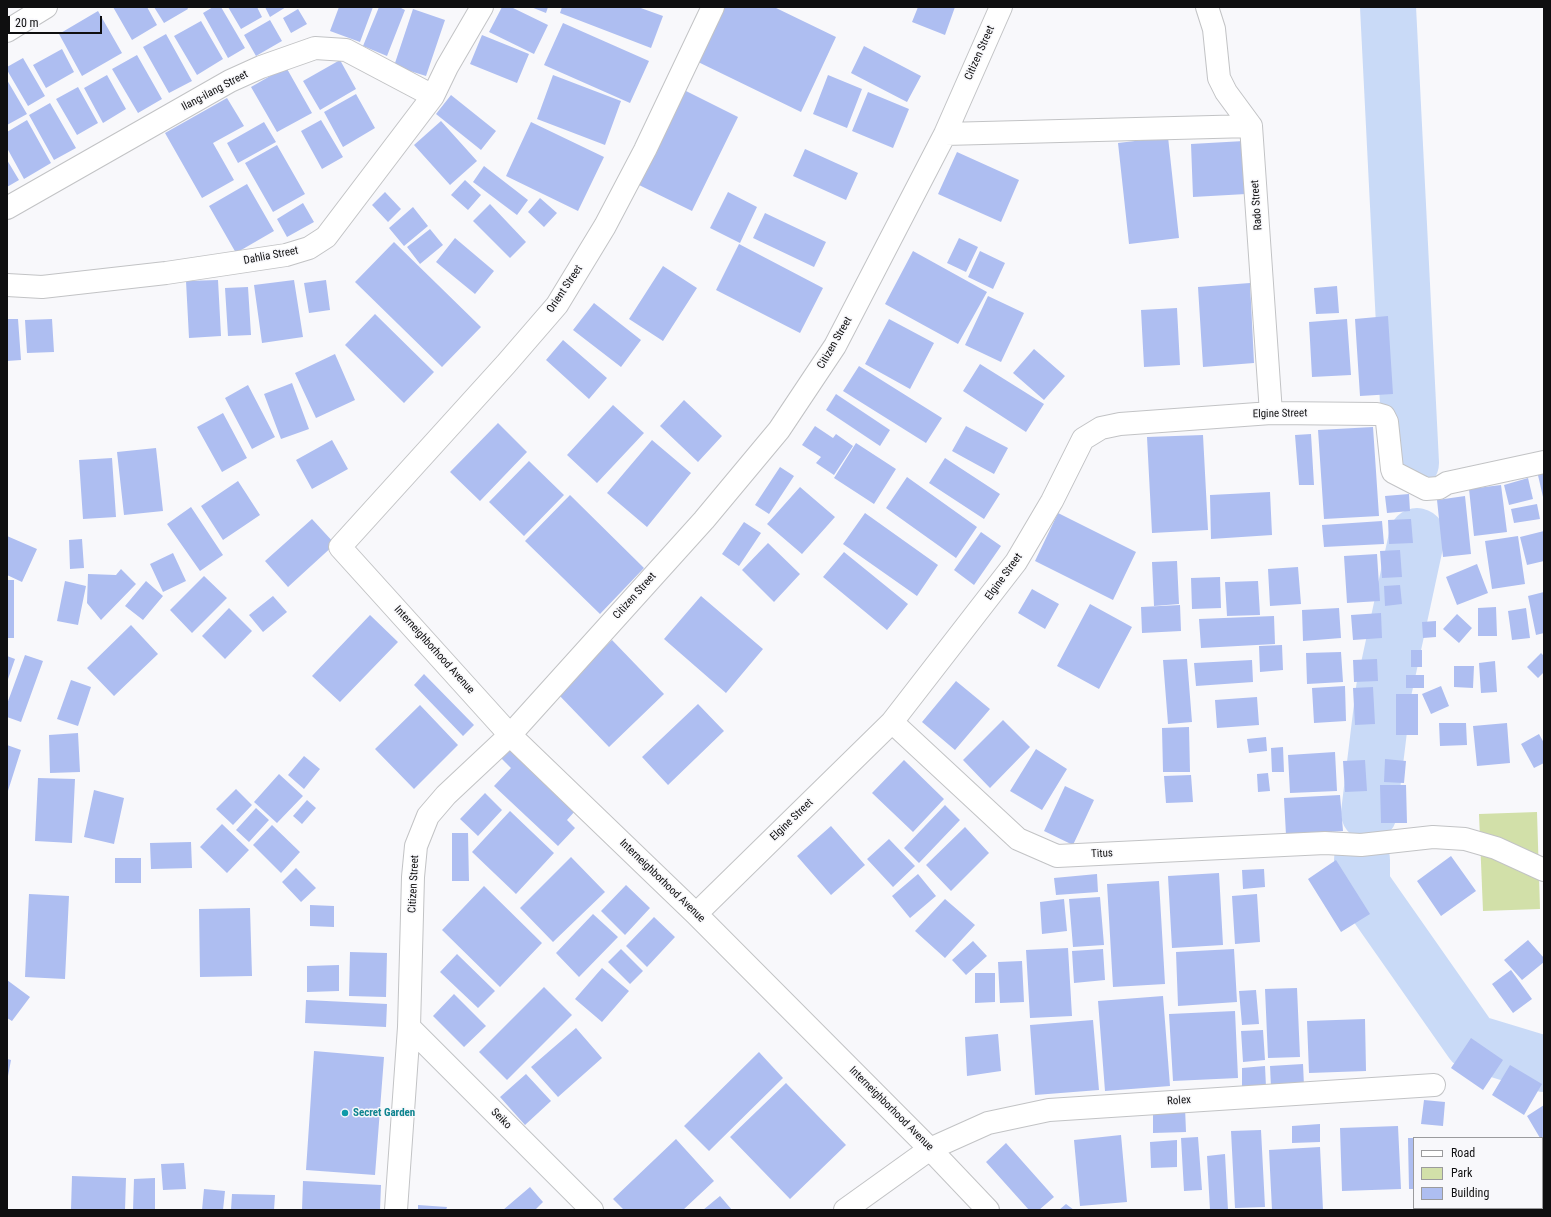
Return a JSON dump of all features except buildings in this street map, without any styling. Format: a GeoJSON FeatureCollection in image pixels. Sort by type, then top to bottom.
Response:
{"type":"FeatureCollection","features":[{"type":"Feature","properties":{"kind":"street"},"geometry":{"type":"LineString","coordinates":[[7,30],[46,7]]}},
{"type":"Feature","properties":{"kind":"street","name":"Dahlia Street"},"geometry":{"type":"LineString","coordinates":[[7,285],[42,287],[166,273],[286,255],[309,248],[326,237],[433,96],[447,67],[482,7]]}},
{"type":"Feature","properties":{"kind":"street","name":"Orient Street"},"geometry":{"type":"LineString","coordinates":[[340,547],[506,364],[557,304],[605,226],[642,157],[713,7]]}},
{"type":"Feature","properties":{"kind":"street","name":"Citizen Street"},"geometry":{"type":"LineString","coordinates":[[396,1210],[409,1027],[413,877],[416,846],[428,816],[446,795],[510,735],[704,520],[779,430],[835,346],[945,134],[1000,7]]}},
{"type":"Feature","properties":{"kind":"street"},"geometry":{"type":"LineString","coordinates":[[1206,7],[1214,29],[1219,78],[1226,92],[1251,126]]}},
{"type":"Feature","properties":{"kind":"street","name":"Ilang-ilang Street"},"geometry":{"type":"LineString","coordinates":[[7,208],[230,81],[261,67],[315,48],[346,50],[433,96]]}},
{"type":"Feature","properties":{"kind":"street"},"geometry":{"type":"LineString","coordinates":[[945,134],[1251,126]]}},
{"type":"Feature","properties":{"kind":"street","name":"Rado Street"},"geometry":{"type":"LineString","coordinates":[[1251,126],[1271,413]]}},
{"type":"Feature","properties":{"kind":"street","name":"Elgine Street"},"geometry":{"type":"LineString","coordinates":[[696,914],[892,722],[1016,562],[1052,501],[1083,439],[1101,428],[1120,424],[1271,413],[1377,414],[1384,416],[1387,422],[1393,472],[1426,489],[1438,488],[1447,483],[1544,462]]}},
{"type":"Feature","properties":{"kind":"street","name":"Interneighborhood Avenue"},"geometry":{"type":"LineString","coordinates":[[340,547],[510,735],[696,914],[930,1149],[988,1210]]}},
{"type":"Feature","properties":{"kind":"street","name":"Titus"},"geometry":{"type":"LineString","coordinates":[[892,722],[1018,839],[1057,856],[1325,843],[1361,845],[1433,838],[1465,839],[1496,848],[1544,870]]}},
{"type":"Feature","properties":{"kind":"street","name":"Seiko"},"geometry":{"type":"LineString","coordinates":[[409,1027],[592,1210]]}},
{"type":"Feature","properties":{"kind":"street","name":"Rolex"},"geometry":{"type":"LineString","coordinates":[[845,1210],[930,1149],[988,1123],[1049,1110],[1434,1085]]}},
{"type":"Feature","properties":{"kind":"green space"},"geometry":{"type":"Polygon","coordinates":[[[1537,812],[1540,909],[1483,911],[1479,814],[1537,812]]]}},
{"type":"Feature","properties":{"kind":"waterway"},"geometry":{"type":"LineString","coordinates":[[1388,7],[1411,463]]}},
{"type":"Feature","properties":{"kind":"waterway"},"geometry":{"type":"LineString","coordinates":[[1369,813],[1384,689],[1417,536]]}},
{"type":"Feature","properties":{"kind":"waterway"},"geometry":{"type":"LineString","coordinates":[[1362,860],[1362,885],[1472,1042],[1544,1064]]}},
{"type":"Feature","properties":{"kind":"place","name":"Secret Garden"},"geometry":{"type":"Point","coordinates":[345,1113]}}]}
